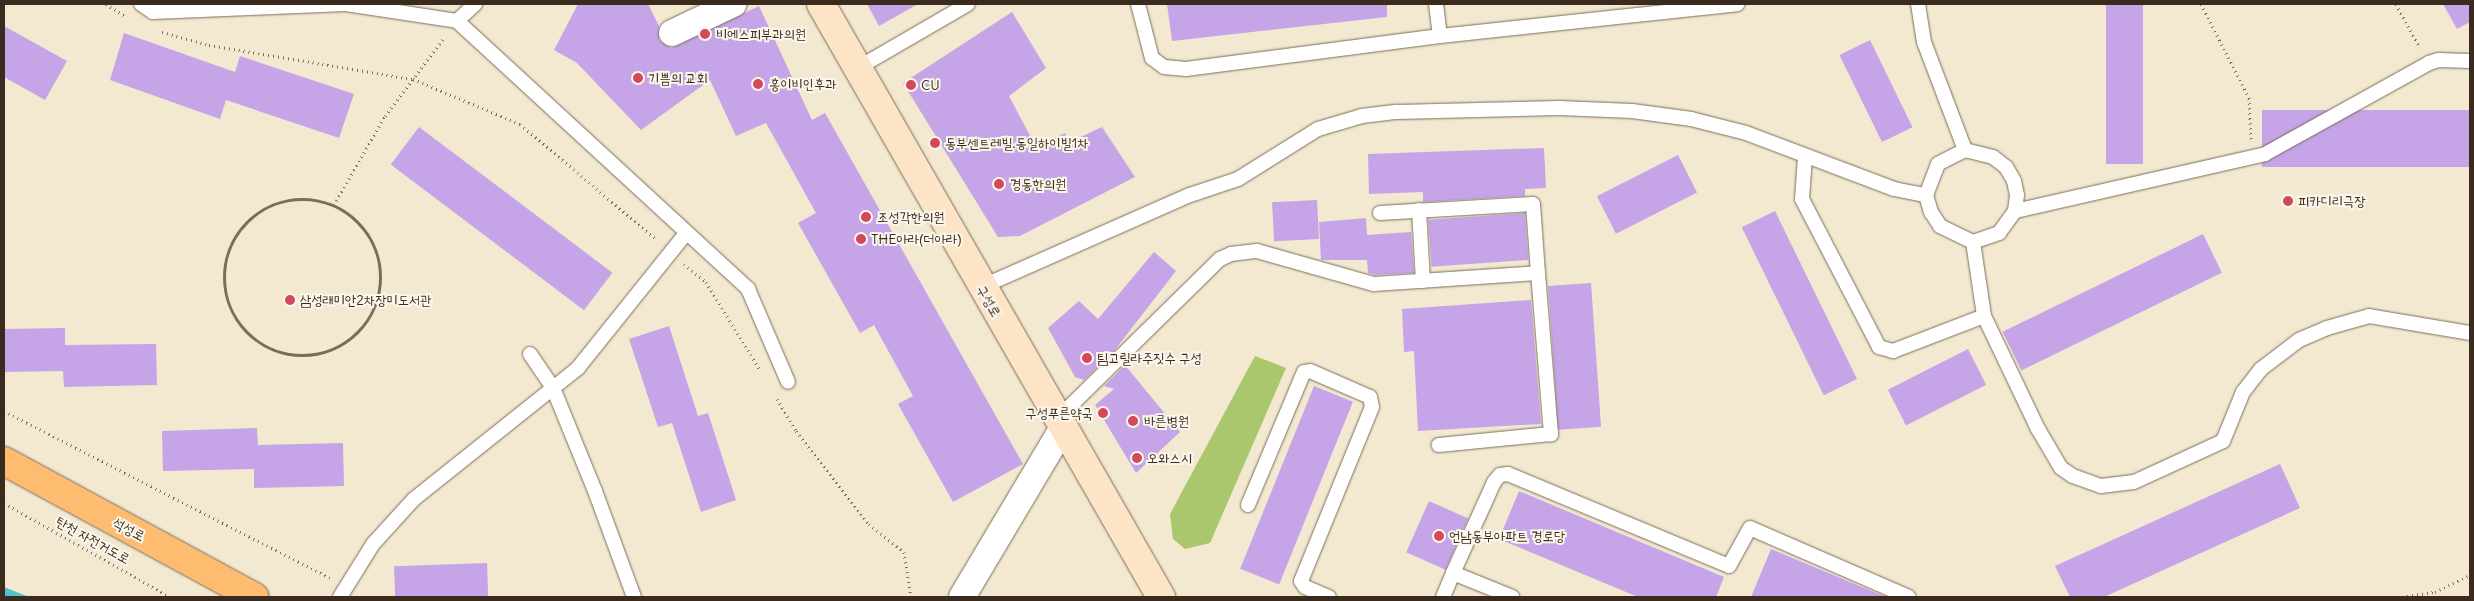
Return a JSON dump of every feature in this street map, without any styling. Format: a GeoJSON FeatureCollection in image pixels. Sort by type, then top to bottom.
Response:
{"type":"FeatureCollection","features":[{"type":"Feature","properties":{"kind":"highway","name":"석성로"},"geometry":{"type":"LineString","coordinates":[[4,462],[254,597]]}},
{"type":"Feature","properties":{"kind":"main road","name":"구성로"},"geometry":{"type":"LineString","coordinates":[[821,4],[856,69],[1059,424],[1161,597]]}},
{"type":"Feature","properties":{"kind":"street"},"geometry":{"type":"LineString","coordinates":[[672,33],[733,4]]}},
{"type":"Feature","properties":{"kind":"street"},"geometry":{"type":"LineString","coordinates":[[962,597],[1059,424]]}},
{"type":"Feature","properties":{"kind":"lane"},"geometry":{"type":"LineString","coordinates":[[141,4],[153,12],[346,4],[457,21],[748,289],[788,382]]}},
{"type":"Feature","properties":{"kind":"lane"},"geometry":{"type":"LineString","coordinates":[[457,21],[475,4]]}},
{"type":"Feature","properties":{"kind":"lane"},"geometry":{"type":"LineString","coordinates":[[856,69],[968,4]]}},
{"type":"Feature","properties":{"kind":"lane"},"geometry":{"type":"LineString","coordinates":[[1138,4],[1152,58],[1171,68],[1186,69],[1440,36],[1737,4]]}},
{"type":"Feature","properties":{"kind":"lane"},"geometry":{"type":"LineString","coordinates":[[1436,4],[1440,36]]}},
{"type":"Feature","properties":{"kind":"lane"},"geometry":{"type":"LineString","coordinates":[[1918,4],[1924,42],[1965,150]]}},
{"type":"Feature","properties":{"kind":"lane"},"geometry":{"type":"LineString","coordinates":[[2014,211],[2265,154],[2429,64],[2438,60],[2470,61]]}},
{"type":"Feature","properties":{"kind":"lane"},"geometry":{"type":"LineString","coordinates":[[981,287],[1190,195],[1238,179],[1318,129],[1362,116],[1396,112],[1499,109],[1632,111],[1691,119],[1746,133],[1894,189],[1926,195]]}},
{"type":"Feature","properties":{"kind":"lane"},"geometry":{"type":"LineString","coordinates":[[1965,150],[1993,158],[2006,167],[2014,181],[2017,195],[2014,211],[1999,233],[1973,242],[1940,226],[1931,212],[1926,195],[1938,164],[1965,150]]}},
{"type":"Feature","properties":{"kind":"lane"},"geometry":{"type":"LineString","coordinates":[[1805,156],[1802,199],[1879,348],[1893,351],[1984,316]]}},
{"type":"Feature","properties":{"kind":"lane"},"geometry":{"type":"LineString","coordinates":[[1380,212],[1533,204],[1551,434],[1439,445]]}},
{"type":"Feature","properties":{"kind":"lane"},"geometry":{"type":"LineString","coordinates":[[1419,210],[1423,281]]}},
{"type":"Feature","properties":{"kind":"lane"},"geometry":{"type":"LineString","coordinates":[[343,592],[373,544],[414,499],[578,368],[686,232]]}},
{"type":"Feature","properties":{"kind":"lane"},"geometry":{"type":"LineString","coordinates":[[1973,242],[1984,316],[2054,458],[2073,476],[2101,486],[2134,482],[2223,442],[2243,392],[2261,369],[2299,340],[2326,328],[2369,316],[2470,333]]}},
{"type":"Feature","properties":{"kind":"lane"},"geometry":{"type":"LineString","coordinates":[[1059,424],[1220,259],[1231,254],[1257,251],[1374,284],[1538,273]]}},
{"type":"Feature","properties":{"kind":"lane"},"geometry":{"type":"LineString","coordinates":[[530,354],[553,388],[596,491],[634,597]]}},
{"type":"Feature","properties":{"kind":"lane"},"geometry":{"type":"LineString","coordinates":[[1248,505],[1304,372],[1310,371],[1370,397],[1372,407],[1301,581],[1303,586],[1329,597]]}},
{"type":"Feature","properties":{"kind":"lane"},"geometry":{"type":"LineString","coordinates":[[1443,597],[1494,482],[1500,475],[1508,474],[1729,566],[1750,528],[1909,597]]}},
{"type":"Feature","properties":{"kind":"lane"},"geometry":{"type":"LineString","coordinates":[[1453,573],[1512,597]]}},
{"type":"Feature","properties":{"kind":"path"},"geometry":{"type":"LineString","coordinates":[[106,4],[128,18]]}},
{"type":"Feature","properties":{"kind":"path"},"geometry":{"type":"LineString","coordinates":[[2201,4],[2249,98],[2252,158]]}},
{"type":"Feature","properties":{"kind":"path"},"geometry":{"type":"LineString","coordinates":[[2396,4],[2429,64]]}},
{"type":"Feature","properties":{"kind":"path"},"geometry":{"type":"LineString","coordinates":[[334,205],[385,116],[457,21]]}},
{"type":"Feature","properties":{"kind":"path"},"geometry":{"type":"LineString","coordinates":[[152,30],[209,45],[413,79],[520,124],[706,282],[761,373]]}},
{"type":"Feature","properties":{"kind":"path"},"geometry":{"type":"LineString","coordinates":[[308,198],[334,205],[356,220],[372,241],[380,267],[380,294],[369,319],[351,339],[329,351],[312,354],[279,352],[256,341],[238,323],[230,308],[223,275],[228,250],[240,228],[259,211],[282,201],[308,198]]}},
{"type":"Feature","properties":{"kind":"path"},"geometry":{"type":"LineString","coordinates":[[776,398],[796,430],[869,524],[904,552],[911,597]]}},
{"type":"Feature","properties":{"kind":"path"},"geometry":{"type":"LineString","coordinates":[[4,411],[343,592]]}},
{"type":"Feature","properties":{"kind":"path","name":"탄천 자전거도로"},"geometry":{"type":"LineString","coordinates":[[4,503],[170,597]]}},
{"type":"Feature","properties":{"kind":"path"},"geometry":{"type":"LineString","coordinates":[[2402,597],[2435,592],[2470,575]]}},
{"type":"Feature","properties":{"kind":"green space"},"geometry":{"type":"Polygon","coordinates":[[[1255,356],[1286,368],[1210,543],[1185,549],[1173,539],[1170,514],[1255,356]]]}},
{"type":"Feature","properties":{"kind":"water"},"geometry":{"type":"Polygon","coordinates":[[[4,587],[29,597],[4,597],[4,587]]]}},
{"type":"Feature","properties":{"kind":"building"},"geometry":{"type":"Polygon","coordinates":[[[578,4],[648,4],[659,26],[659,40],[671,48],[759,6],[812,120],[825,113],[1023,464],[953,502],[898,404],[913,396],[874,325],[860,333],[798,223],[816,213],[766,123],[736,136],[710,80],[641,130],[577,63],[554,50],[578,4]]]}},
{"type":"Feature","properties":{"kind":"building"},"geometry":{"type":"Polygon","coordinates":[[[867,4],[918,4],[879,26],[867,4]]]}},
{"type":"Feature","properties":{"kind":"building"},"geometry":{"type":"Polygon","coordinates":[[[1167,4],[1387,4],[1387,17],[1172,41],[1167,4]]]}},
{"type":"Feature","properties":{"kind":"building"},"geometry":{"type":"Polygon","coordinates":[[[2106,4],[2143,4],[2143,164],[2106,164],[2106,4]]]}},
{"type":"Feature","properties":{"kind":"building"},"geometry":{"type":"Polygon","coordinates":[[[2443,4],[2470,4],[2470,22],[2457,29],[2443,4]]]}},
{"type":"Feature","properties":{"kind":"building"},"geometry":{"type":"Polygon","coordinates":[[[1012,12],[1046,68],[1009,96],[1036,147],[1065,133],[1070,142],[1102,127],[1135,177],[1020,236],[998,237],[903,83],[1012,12]]]}},
{"type":"Feature","properties":{"kind":"building"},"geometry":{"type":"Polygon","coordinates":[[[4,26],[67,61],[45,100],[4,77],[4,26]]]}},
{"type":"Feature","properties":{"kind":"building"},"geometry":{"type":"Polygon","coordinates":[[[124,33],[235,72],[240,56],[354,94],[339,138],[226,100],[220,119],[110,80],[124,33]]]}},
{"type":"Feature","properties":{"kind":"building"},"geometry":{"type":"Polygon","coordinates":[[[1870,40],[1913,127],[1882,142],[1839,55],[1870,40]]]}},
{"type":"Feature","properties":{"kind":"building"},"geometry":{"type":"Polygon","coordinates":[[[2262,110],[2470,110],[2470,167],[2262,167],[2262,110]]]}},
{"type":"Feature","properties":{"kind":"building"},"geometry":{"type":"Polygon","coordinates":[[[419,127],[612,273],[584,310],[391,165],[419,127]]]}},
{"type":"Feature","properties":{"kind":"building"},"geometry":{"type":"Polygon","coordinates":[[[1544,148],[1546,188],[1525,189],[1525,196],[1423,202],[1423,192],[1369,194],[1368,154],[1544,148]]]}},
{"type":"Feature","properties":{"kind":"building"},"geometry":{"type":"Polygon","coordinates":[[[1678,155],[1697,192],[1616,234],[1597,196],[1678,155]]]}},
{"type":"Feature","properties":{"kind":"building"},"geometry":{"type":"Polygon","coordinates":[[[1317,200],[1319,239],[1274,241],[1272,202],[1317,200]]]}},
{"type":"Feature","properties":{"kind":"building"},"geometry":{"type":"Polygon","coordinates":[[[1775,211],[1857,379],[1824,395],[1742,227],[1775,211]]]}},
{"type":"Feature","properties":{"kind":"building"},"geometry":{"type":"Polygon","coordinates":[[[1525,213],[1528,260],[1432,267],[1428,220],[1525,213]]]}},
{"type":"Feature","properties":{"kind":"building"},"geometry":{"type":"Polygon","coordinates":[[[1366,218],[1367,235],[1411,232],[1414,273],[1375,275],[1368,273],[1367,260],[1321,260],[1319,222],[1366,218]]]}},
{"type":"Feature","properties":{"kind":"building"},"geometry":{"type":"Polygon","coordinates":[[[2203,234],[2222,273],[2021,370],[2003,332],[2203,234]]]}},
{"type":"Feature","properties":{"kind":"building"},"geometry":{"type":"Polygon","coordinates":[[[1154,252],[1176,271],[1114,351],[1084,380],[1075,377],[1048,328],[1079,301],[1098,319],[1154,252]]]}},
{"type":"Feature","properties":{"kind":"building"},"geometry":{"type":"Polygon","coordinates":[[[1591,283],[1601,427],[1558,430],[1548,286],[1591,283]]]}},
{"type":"Feature","properties":{"kind":"building"},"geometry":{"type":"Polygon","coordinates":[[[1531,300],[1541,424],[1418,431],[1414,351],[1404,352],[1402,309],[1531,300]]]}},
{"type":"Feature","properties":{"kind":"building"},"geometry":{"type":"Polygon","coordinates":[[[669,326],[698,416],[708,413],[736,500],[701,512],[672,423],[658,427],[629,339],[669,326]]]}},
{"type":"Feature","properties":{"kind":"building"},"geometry":{"type":"Polygon","coordinates":[[[65,328],[65,345],[156,344],[157,385],[64,387],[63,371],[4,372],[4,329],[65,328]]]}},
{"type":"Feature","properties":{"kind":"building"},"geometry":{"type":"Polygon","coordinates":[[[1968,349],[1986,385],[1906,425],[1888,390],[1968,349]]]}},
{"type":"Feature","properties":{"kind":"building"},"geometry":{"type":"Polygon","coordinates":[[[1125,365],[1180,432],[1136,473],[1095,405],[1114,389],[1104,386],[1125,365]]]}},
{"type":"Feature","properties":{"kind":"building"},"geometry":{"type":"Polygon","coordinates":[[[1314,386],[1353,402],[1279,584],[1240,569],[1314,386]]]}},
{"type":"Feature","properties":{"kind":"building"},"geometry":{"type":"Polygon","coordinates":[[[257,428],[258,445],[343,443],[344,486],[254,488],[254,469],[163,471],[162,431],[257,428]]]}},
{"type":"Feature","properties":{"kind":"building"},"geometry":{"type":"Polygon","coordinates":[[[2280,464],[2300,508],[2104,597],[2070,597],[2055,566],[2280,464]]]}},
{"type":"Feature","properties":{"kind":"building"},"geometry":{"type":"Polygon","coordinates":[[[1519,491],[1724,577],[1716,597],[1638,597],[1499,539],[1519,491]]]}},
{"type":"Feature","properties":{"kind":"building","name":"언남동부아파트 경로당"},"geometry":{"type":"Polygon","coordinates":[[[1429,501],[1468,518],[1446,570],[1406,552],[1429,501]]]}},
{"type":"Feature","properties":{"kind":"building"},"geometry":{"type":"Polygon","coordinates":[[[1771,549],[1886,597],[1751,597],[1771,549]]]}},
{"type":"Feature","properties":{"kind":"building"},"geometry":{"type":"Polygon","coordinates":[[[487,563],[488,597],[395,597],[394,566],[487,563]]]}},
{"type":"Feature","properties":{"kind":"place","name":"비에스피부과의원"},"geometry":{"type":"Point","coordinates":[705,34]}},
{"type":"Feature","properties":{"kind":"place","name":"기쁨의 교회"},"geometry":{"type":"Point","coordinates":[638,78]}},
{"type":"Feature","properties":{"kind":"place","name":"홍이비인후과"},"geometry":{"type":"Point","coordinates":[758,84]}},
{"type":"Feature","properties":{"kind":"place","name":"CU"},"geometry":{"type":"Point","coordinates":[911,85]}},
{"type":"Feature","properties":{"kind":"place","name":"동부센트레빌.동일하이빌1차"},"geometry":{"type":"Point","coordinates":[935,143]}},
{"type":"Feature","properties":{"kind":"place","name":"경동한의원"},"geometry":{"type":"Point","coordinates":[999,184]}},
{"type":"Feature","properties":{"kind":"place","name":"피카디리극장"},"geometry":{"type":"Point","coordinates":[2288,201]}},
{"type":"Feature","properties":{"kind":"place","name":"조성각한의원"},"geometry":{"type":"Point","coordinates":[866,217]}},
{"type":"Feature","properties":{"kind":"place","name":"THE아라(더아라)"},"geometry":{"type":"Point","coordinates":[861,239]}},
{"type":"Feature","properties":{"kind":"place","name":"삼성래미안2차장미도서관"},"geometry":{"type":"Point","coordinates":[290,300]}},
{"type":"Feature","properties":{"kind":"place","name":"팀고릴라주짓수 구성"},"geometry":{"type":"Point","coordinates":[1087,358]}},
{"type":"Feature","properties":{"kind":"place","name":"구성푸른약국"},"geometry":{"type":"Point","coordinates":[1103,413]}},
{"type":"Feature","properties":{"kind":"place","name":"바른병원"},"geometry":{"type":"Point","coordinates":[1133,421]}},
{"type":"Feature","properties":{"kind":"place","name":"오와스시"},"geometry":{"type":"Point","coordinates":[1137,458]}},
{"type":"Feature","properties":{"kind":"place","name":"언남동부아파트 경로당"},"geometry":{"type":"Point","coordinates":[1439,536]}}]}
